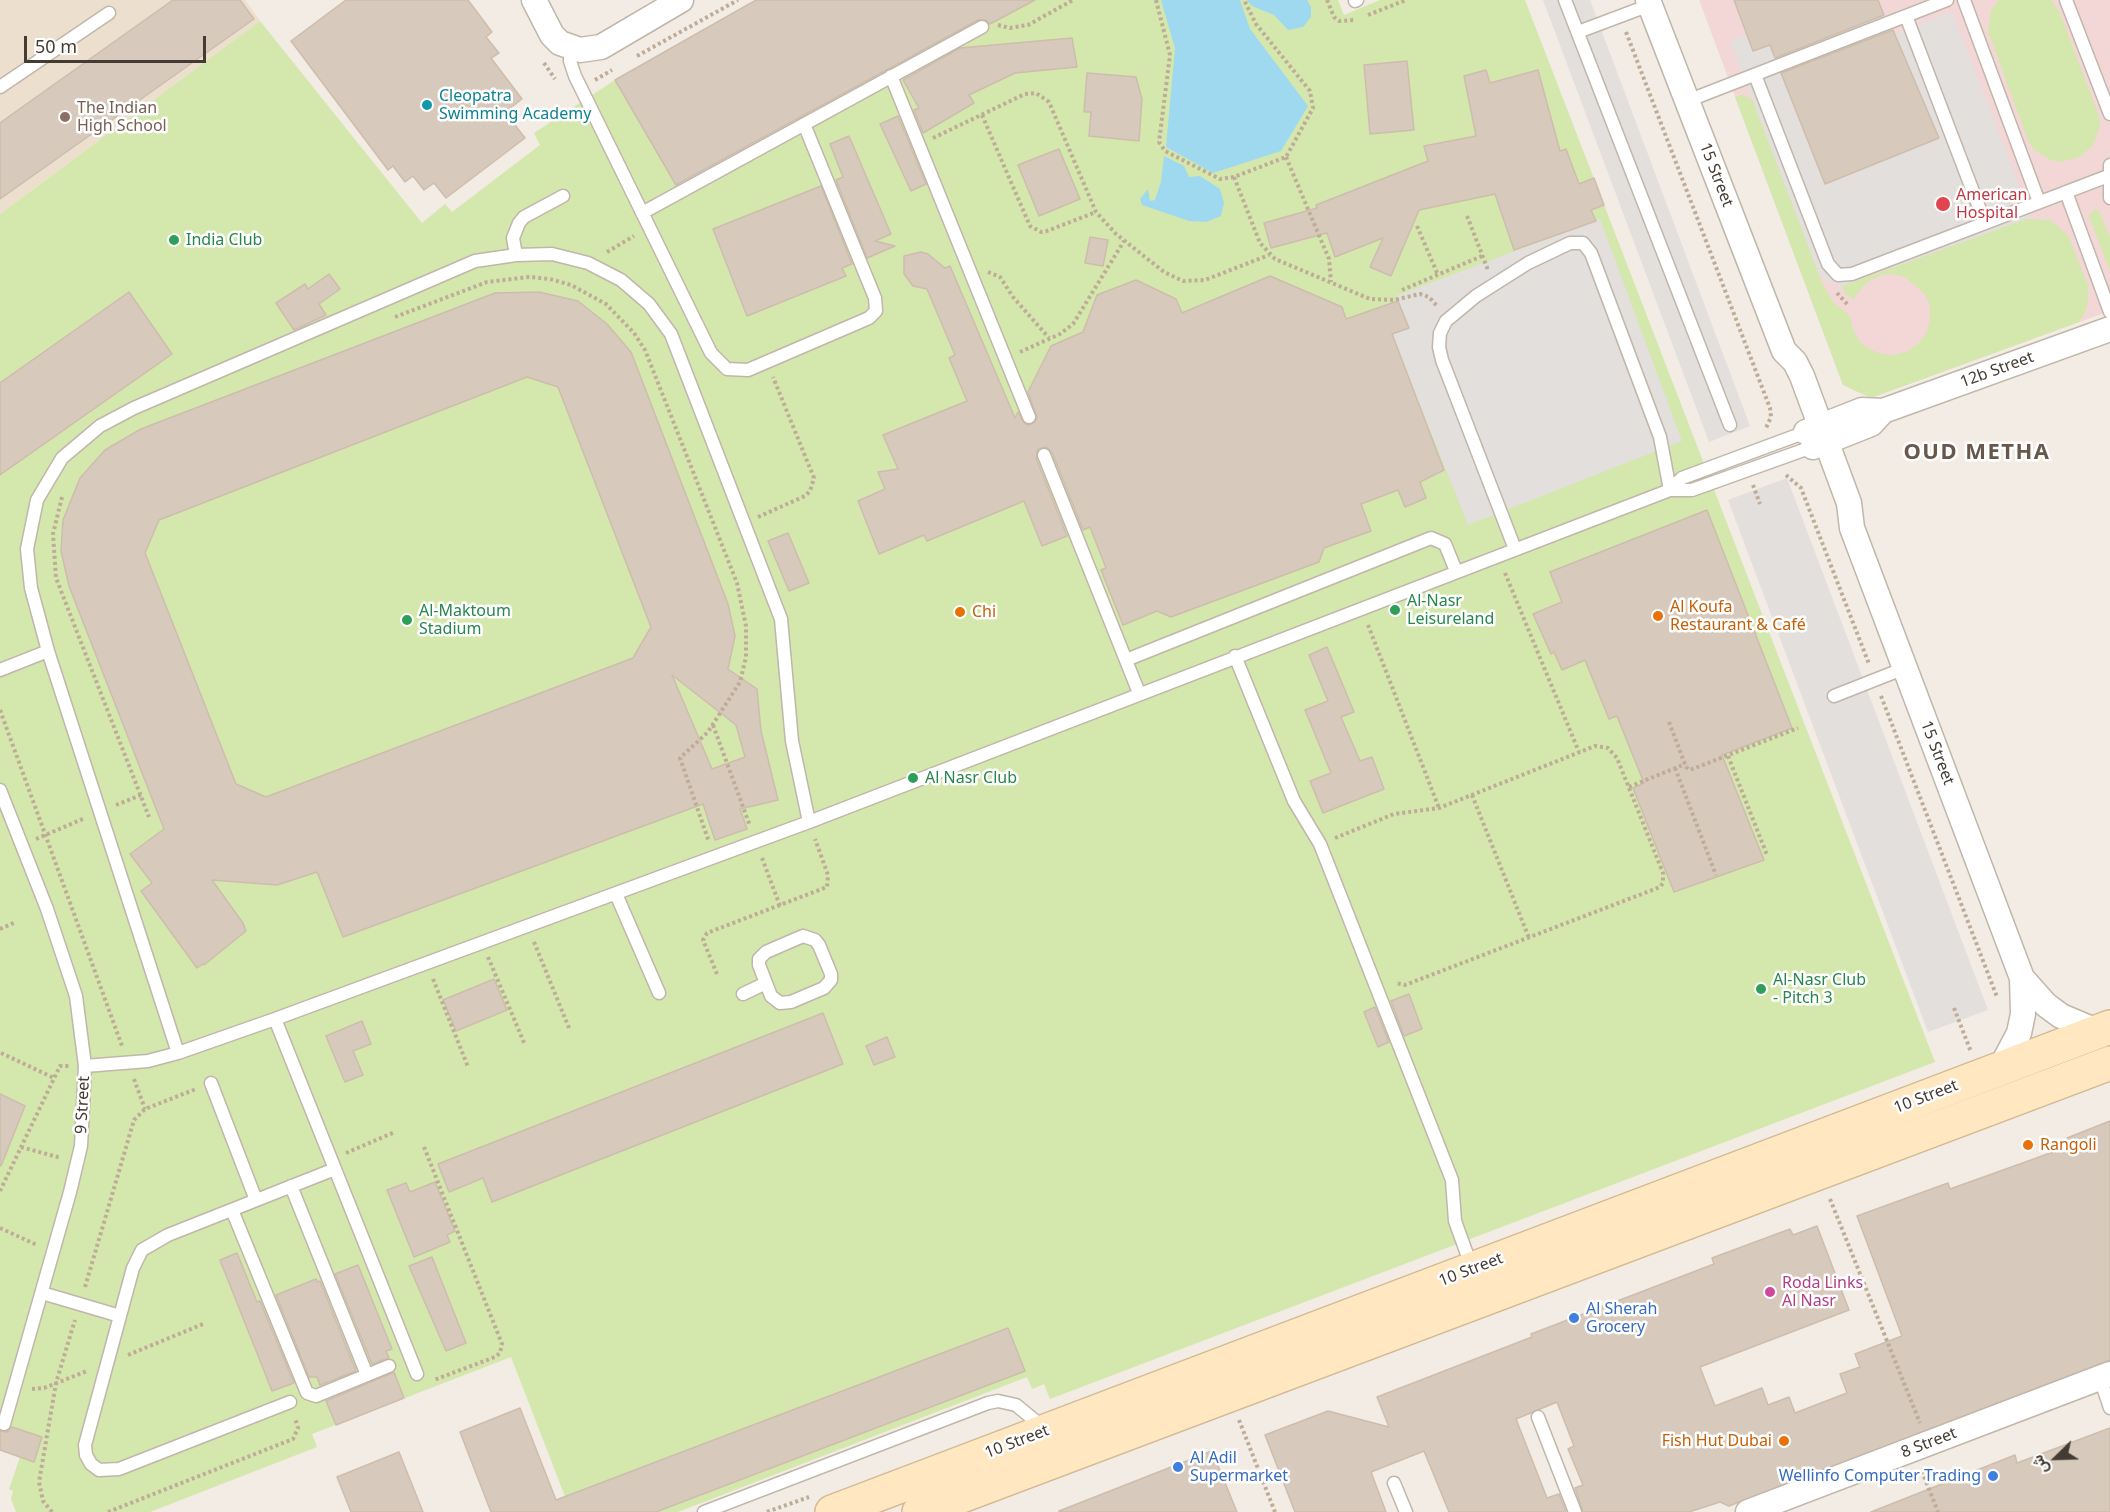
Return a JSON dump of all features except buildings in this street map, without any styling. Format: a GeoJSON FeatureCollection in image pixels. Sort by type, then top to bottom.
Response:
{"type":"FeatureCollection","features":[{"type":"Feature","properties":{"kind":"main road","name":"10 Street"},"geometry":{"type":"LineString","coordinates":[[822,1504],[1047,1431],[1473,1269],[1987,1064],[2104,1030]]}},
{"type":"Feature","properties":{"kind":"main road","name":"10 Street"},"geometry":{"type":"LineString","coordinates":[[919,1512],[954,1504],[1229,1395],[2110,1063]]}},
{"type":"Feature","properties":{"kind":"street"},"geometry":{"type":"LineString","coordinates":[[538,6],[574,42],[589,38],[616,36],[681,0]]}},
{"type":"Feature","properties":{"kind":"street","name":"15 Street"},"geometry":{"type":"LineString","coordinates":[[1649,3],[1784,351],[1784,374],[1816,436],[1836,508],[1840,517],[1852,528],[2022,978],[2023,1014],[2019,1033],[1987,1064]]}},
{"type":"Feature","properties":{"kind":"street","name":"12b Street"},"geometry":{"type":"LineString","coordinates":[[1816,436],[1871,424],[1883,411],[2110,329]]}},
{"type":"Feature","properties":{"kind":"street","name":"15 Street"},"geometry":{"type":"LineString","coordinates":[[2022,978],[2046,1005],[2061,1016],[2104,1030]]}},
{"type":"Feature","properties":{"kind":"street","name":"8 Street"},"geometry":{"type":"LineString","coordinates":[[1756,1511],[2105,1376]]}},
{"type":"Feature","properties":{"kind":"lane"},"geometry":{"type":"LineString","coordinates":[[1565,0],[1730,425]]}},
{"type":"Feature","properties":{"kind":"lane"},"geometry":{"type":"LineString","coordinates":[[1687,101],[1947,0]]}},
{"type":"Feature","properties":{"kind":"lane"},"geometry":{"type":"LineString","coordinates":[[1964,0],[2039,202]]}},
{"type":"Feature","properties":{"kind":"lane"},"geometry":{"type":"LineString","coordinates":[[2066,0],[2109,108]]}},
{"type":"Feature","properties":{"kind":"lane"},"geometry":{"type":"LineString","coordinates":[[1578,32],[1649,3]]}},
{"type":"Feature","properties":{"kind":"lane"},"geometry":{"type":"LineString","coordinates":[[0,87],[109,13]]}},
{"type":"Feature","properties":{"kind":"lane"},"geometry":{"type":"LineString","coordinates":[[1906,16],[1985,223]]}},
{"type":"Feature","properties":{"kind":"lane"},"geometry":{"type":"LineString","coordinates":[[642,213],[982,27]]}},
{"type":"Feature","properties":{"kind":"lane"},"geometry":{"type":"LineString","coordinates":[[574,42],[570,61],[574,76],[649,228],[718,362],[738,371],[767,362],[869,318],[876,311],[877,305],[804,124]]}},
{"type":"Feature","properties":{"kind":"lane"},"geometry":{"type":"LineString","coordinates":[[1755,75],[1828,264],[1838,275],[1852,274],[2066,192],[2109,171],[2110,198]]}},
{"type":"Feature","properties":{"kind":"lane"},"geometry":{"type":"LineString","coordinates":[[891,76],[1029,417]]}},
{"type":"Feature","properties":{"kind":"lane"},"geometry":{"type":"LineString","coordinates":[[2066,192],[2110,312]]}},
{"type":"Feature","properties":{"kind":"lane"},"geometry":{"type":"LineString","coordinates":[[516,255],[513,238],[519,223],[524,217],[563,196]]}},
{"type":"Feature","properties":{"kind":"lane"},"geometry":{"type":"LineString","coordinates":[[1515,549],[1439,347],[1446,321],[1493,285],[1528,263],[1570,243],[1577,241],[1588,247],[1660,436],[1670,490]]}},
{"type":"Feature","properties":{"kind":"lane"},"geometry":{"type":"LineString","coordinates":[[178,1053],[48,651],[31,588],[27,549],[37,500],[62,458],[100,426],[134,408],[476,261],[516,255],[552,254],[588,263],[621,280],[649,304],[671,334],[781,618],[792,741],[809,822]]}},
{"type":"Feature","properties":{"kind":"lane"},"geometry":{"type":"LineString","coordinates":[[85,1066],[128,1064],[178,1053],[275,1019],[809,822],[1670,490],[1692,490],[1816,436]]}},
{"type":"Feature","properties":{"kind":"lane"},"geometry":{"type":"LineString","coordinates":[[1044,455],[1139,693]]}},
{"type":"Feature","properties":{"kind":"lane"},"geometry":{"type":"LineString","coordinates":[[1126,660],[1431,538],[1445,544],[1456,571]]}},
{"type":"Feature","properties":{"kind":"lane"},"geometry":{"type":"LineString","coordinates":[[0,670],[48,651]]}},
{"type":"Feature","properties":{"kind":"lane"},"geometry":{"type":"LineString","coordinates":[[1235,656],[1294,801],[1320,844],[1452,1180],[1455,1221],[1473,1269]]}},
{"type":"Feature","properties":{"kind":"lane"},"geometry":{"type":"LineString","coordinates":[[1834,696],[1905,668]]}},
{"type":"Feature","properties":{"kind":"lane","name":"9 Street"},"geometry":{"type":"LineString","coordinates":[[0,790],[59,942],[76,996],[85,1066],[85,1105],[76,1163],[4,1424]]}},
{"type":"Feature","properties":{"kind":"lane"},"geometry":{"type":"LineString","coordinates":[[616,894],[659,993]]}},
{"type":"Feature","properties":{"kind":"lane"},"geometry":{"type":"LineString","coordinates":[[803,936],[815,940],[831,974],[828,985],[786,1003],[775,1000],[766,983],[759,965],[762,954],[803,936]]}},
{"type":"Feature","properties":{"kind":"lane"},"geometry":{"type":"LineString","coordinates":[[742,994],[766,983]]}},
{"type":"Feature","properties":{"kind":"lane"},"geometry":{"type":"LineString","coordinates":[[275,1019],[417,1374]]}},
{"type":"Feature","properties":{"kind":"lane"},"geometry":{"type":"LineString","coordinates":[[211,1083],[256,1200]]}},
{"type":"Feature","properties":{"kind":"lane"},"geometry":{"type":"LineString","coordinates":[[290,1402],[109,1472],[99,1470],[91,1464],[86,1455],[85,1445],[133,1268],[142,1250],[168,1235],[291,1186],[333,1164]]}},
{"type":"Feature","properties":{"kind":"lane"},"geometry":{"type":"LineString","coordinates":[[291,1186],[367,1375]]}},
{"type":"Feature","properties":{"kind":"lane"},"geometry":{"type":"LineString","coordinates":[[232,1210],[307,1393],[316,1396],[389,1366]]}},
{"type":"Feature","properties":{"kind":"lane"},"geometry":{"type":"LineString","coordinates":[[42,1293],[120,1316]]}},
{"type":"Feature","properties":{"kind":"lane"},"geometry":{"type":"LineString","coordinates":[[2105,1376],[2110,1408]]}},
{"type":"Feature","properties":{"kind":"lane"},"geometry":{"type":"LineString","coordinates":[[704,1512],[988,1403],[998,1401],[1016,1405],[1047,1431]]}},
{"type":"Feature","properties":{"kind":"lane"},"geometry":{"type":"LineString","coordinates":[[1538,1417],[1575,1512]]}},
{"type":"Feature","properties":{"kind":"lane"},"geometry":{"type":"LineString","coordinates":[[1394,1483],[1406,1512]]}},
{"type":"Feature","properties":{"kind":"path"},"geometry":{"type":"LineString","coordinates":[[982,27],[1019,28],[1073,0]]}},
{"type":"Feature","properties":{"kind":"path"},"geometry":{"type":"LineString","coordinates":[[1156,0],[1170,55],[1159,138],[1161,147],[1216,178],[1234,177],[1286,157],[1312,113],[1312,97],[1256,24],[1244,0]]}},
{"type":"Feature","properties":{"kind":"path"},"geometry":{"type":"LineString","coordinates":[[1620,16],[1770,408],[1771,417],[1764,430]]}},
{"type":"Feature","properties":{"kind":"path"},"geometry":{"type":"LineString","coordinates":[[918,144],[1031,92],[1046,98],[1096,212],[1124,241],[1164,272],[1183,281],[1205,280],[1269,255]]}},
{"type":"Feature","properties":{"kind":"path"},"geometry":{"type":"LineString","coordinates":[[982,115],[1030,226],[1041,232],[1047,231],[1096,212]]}},
{"type":"Feature","properties":{"kind":"path"},"geometry":{"type":"LineString","coordinates":[[1286,157],[1329,259],[1331,282]]}},
{"type":"Feature","properties":{"kind":"path"},"geometry":{"type":"LineString","coordinates":[[1234,177],[1260,243],[1269,255],[1378,300],[1424,295],[1434,301],[1446,321]]}},
{"type":"Feature","properties":{"kind":"path"},"geometry":{"type":"LineString","coordinates":[[1467,216],[1493,285]]}},
{"type":"Feature","properties":{"kind":"path"},"geometry":{"type":"LineString","coordinates":[[1417,226],[1438,275]]}},
{"type":"Feature","properties":{"kind":"path"},"geometry":{"type":"LineString","coordinates":[[588,263],[649,228]]}},
{"type":"Feature","properties":{"kind":"path"},"geometry":{"type":"LineString","coordinates":[[1005,358],[1068,329],[1078,318],[1124,241]]}},
{"type":"Feature","properties":{"kind":"path"},"geometry":{"type":"LineString","coordinates":[[1402,290],[1482,256]]}},
{"type":"Feature","properties":{"kind":"path"},"geometry":{"type":"LineString","coordinates":[[972,276],[991,272],[1000,277],[1013,297],[1049,338]]}},
{"type":"Feature","properties":{"kind":"path"},"geometry":{"type":"LineString","coordinates":[[389,320],[487,282],[507,278],[550,279],[571,285],[598,299],[621,318],[645,350],[737,583],[747,645],[740,682],[713,725],[701,739],[682,754],[680,763],[715,857]]}},
{"type":"Feature","properties":{"kind":"path"},"geometry":{"type":"LineString","coordinates":[[718,535],[805,496],[810,491],[814,478],[767,362]]}},
{"type":"Feature","properties":{"kind":"path"},"geometry":{"type":"LineString","coordinates":[[1778,473],[1790,477],[1800,488],[2000,1004]]}},
{"type":"Feature","properties":{"kind":"path"},"geometry":{"type":"LineString","coordinates":[[1752,482],[1762,478]]}},
{"type":"Feature","properties":{"kind":"path"},"geometry":{"type":"LineString","coordinates":[[64,491],[53,534],[56,578],[149,817]]}},
{"type":"Feature","properties":{"kind":"path"},"geometry":{"type":"LineString","coordinates":[[1498,555],[1579,752]]}},
{"type":"Feature","properties":{"kind":"path"},"geometry":{"type":"LineString","coordinates":[[1361,608],[1439,808]]}},
{"type":"Feature","properties":{"kind":"path"},"geometry":{"type":"LineString","coordinates":[[0,710],[145,1109]]}},
{"type":"Feature","properties":{"kind":"path"},"geometry":{"type":"LineString","coordinates":[[1669,722],[1685,764],[1690,770],[1798,728]]}},
{"type":"Feature","properties":{"kind":"path"},"geometry":{"type":"LineString","coordinates":[[713,725],[780,906]]}},
{"type":"Feature","properties":{"kind":"path"},"geometry":{"type":"LineString","coordinates":[[1320,844],[1394,814],[1439,808],[1596,746],[1608,748],[1617,758],[1663,873],[1663,883],[1655,890],[1405,986],[1396,984],[1391,977]]}},
{"type":"Feature","properties":{"kind":"path"},"geometry":{"type":"LineString","coordinates":[[1728,756],[1767,855]]}},
{"type":"Feature","properties":{"kind":"path"},"geometry":{"type":"LineString","coordinates":[[1629,787],[1685,764]]}},
{"type":"Feature","properties":{"kind":"path"},"geometry":{"type":"LineString","coordinates":[[1675,768],[1716,875]]}},
{"type":"Feature","properties":{"kind":"path"},"geometry":{"type":"LineString","coordinates":[[22,845],[141,795]]}},
{"type":"Feature","properties":{"kind":"path"},"geometry":{"type":"LineString","coordinates":[[1472,795],[1529,938]]}},
{"type":"Feature","properties":{"kind":"path"},"geometry":{"type":"LineString","coordinates":[[717,974],[703,940],[707,933],[780,906],[829,884],[828,875],[809,822]]}},
{"type":"Feature","properties":{"kind":"path"},"geometry":{"type":"LineString","coordinates":[[1336,837],[1340,848]]}},
{"type":"Feature","properties":{"kind":"path"},"geometry":{"type":"LineString","coordinates":[[0,929],[16,922]]}},
{"type":"Feature","properties":{"kind":"path"},"geometry":{"type":"LineString","coordinates":[[527,926],[568,1028]]}},
{"type":"Feature","properties":{"kind":"path"},"geometry":{"type":"LineString","coordinates":[[482,943],[525,1045]]}},
{"type":"Feature","properties":{"kind":"path"},"geometry":{"type":"LineString","coordinates":[[427,963],[468,1067]]}},
{"type":"Feature","properties":{"kind":"path"},"geometry":{"type":"LineString","coordinates":[[1954,1008],[1987,1064]]}},
{"type":"Feature","properties":{"kind":"path"},"geometry":{"type":"LineString","coordinates":[[1,1053],[54,1078]]}},
{"type":"Feature","properties":{"kind":"path"},"geometry":{"type":"LineString","coordinates":[[0,1191],[60,1066],[85,1066]]}},
{"type":"Feature","properties":{"kind":"path"},"geometry":{"type":"LineString","coordinates":[[52,1512],[43,1501],[39,1482],[56,1383],[131,1126],[139,1113],[145,1109],[211,1083]]}},
{"type":"Feature","properties":{"kind":"path"},"geometry":{"type":"LineString","coordinates":[[333,1164],[395,1132]]}},
{"type":"Feature","properties":{"kind":"path"},"geometry":{"type":"LineString","coordinates":[[21,1147],[76,1163]]}},
{"type":"Feature","properties":{"kind":"path"},"geometry":{"type":"LineString","coordinates":[[417,1374],[421,1381],[429,1382],[495,1357],[502,1348],[424,1147]]}},
{"type":"Feature","properties":{"kind":"path"},"geometry":{"type":"LineString","coordinates":[[1820,1172],[1921,1446],[1938,1512]]}},
{"type":"Feature","properties":{"kind":"path"},"geometry":{"type":"LineString","coordinates":[[0,1228],[53,1253]]}},
{"type":"Feature","properties":{"kind":"path"},"geometry":{"type":"LineString","coordinates":[[1229,1395],[1275,1512]]}},
{"type":"Feature","properties":{"kind":"path"},"geometry":{"type":"LineString","coordinates":[[108,1512],[293,1439],[298,1428],[290,1402]]}},
{"type":"Feature","properties":{"kind":"path"},"geometry":{"type":"LineString","coordinates":[[767,1512],[822,1504]]}},
{"type":"Feature","properties":{"kind":"shaded area","name":"The Indian High School"},"geometry":{"type":"Polygon","coordinates":[[[0,0],[245,0],[260,21],[0,214],[0,0]]]}},
{"type":"Feature","properties":{"kind":"shaded area"},"geometry":{"type":"Polygon","coordinates":[[[1543,0],[1590,0],[1750,426],[1709,442],[1543,0]]]}},
{"type":"Feature","properties":{"kind":"shaded area","name":"American Hospital"},"geometry":{"type":"Polygon","coordinates":[[[1699,0],[2110,0],[2110,311],[1871,398],[1843,385],[1699,0]]]}},
{"type":"Feature","properties":{"kind":"shaded area"},"geometry":{"type":"Polygon","coordinates":[[[1836,0],[1878,0],[1892,35],[1952,12],[2031,217],[1842,286],[1826,281],[1819,274],[1730,41],[1836,0]]]}},
{"type":"Feature","properties":{"kind":"shaded area"},"geometry":{"type":"Polygon","coordinates":[[[1600,219],[1682,441],[1468,525],[1392,335],[1409,327],[1396,296],[1600,219]]]}},
{"type":"Feature","properties":{"kind":"shaded area"},"geometry":{"type":"Polygon","coordinates":[[[1787,478],[1988,1010],[1928,1032],[1728,500],[1787,478]]]}},
{"type":"Feature","properties":{"kind":"green space","name":"Al Nasr Club"},"geometry":{"type":"Polygon","coordinates":[[[1035,0],[1338,0],[1344,15],[1380,0],[1525,0],[1935,1062],[1050,1399],[1044,1384],[1032,1389],[1027,1377],[678,1512],[571,1512],[511,1357],[312,1434],[317,1447],[150,1512],[16,1512],[11,1499],[13,1491],[9,1489],[20,1457],[0,1450],[0,214],[260,21],[422,223],[445,204],[452,212],[540,145],[534,133],[615,80],[677,187],[994,11],[1009,14],[1035,0]]]}},
{"type":"Feature","properties":{"kind":"green space"},"geometry":{"type":"Polygon","coordinates":[[[1999,0],[2051,0],[2060,13],[2099,116],[2100,125],[2094,144],[2080,157],[2061,162],[2051,160],[2034,150],[2028,140],[1988,31],[1991,10],[1999,0]]]}},
{"type":"Feature","properties":{"kind":"green space"},"geometry":{"type":"Polygon","coordinates":[[[1743,94],[1753,101],[1823,285],[1834,303],[1850,316],[1859,341],[1869,349],[1882,354],[1895,355],[1908,351],[1919,343],[1927,332],[1930,320],[1930,306],[1925,294],[1905,277],[1892,274],[1879,276],[1867,282],[1853,299],[1845,294],[1842,286],[2026,219],[2050,220],[2068,235],[2088,285],[2088,302],[2085,313],[2079,322],[1871,398],[1843,385],[1735,97],[1743,94]]]}},
{"type":"Feature","properties":{"kind":"green space"},"geometry":{"type":"Polygon","coordinates":[[[2095,209],[2099,211],[2110,237],[2110,272],[2089,215],[2095,209]]]}},
{"type":"Feature","properties":{"kind":"water"},"geometry":{"type":"Polygon","coordinates":[[[1161,0],[1240,0],[1250,29],[1308,106],[1281,151],[1213,173],[1166,147],[1175,48],[1161,0]]]}},
{"type":"Feature","properties":{"kind":"water"},"geometry":{"type":"Polygon","coordinates":[[[1247,0],[1307,0],[1311,7],[1311,17],[1303,27],[1288,30],[1274,15],[1252,6],[1247,0]]]}},
{"type":"Feature","properties":{"kind":"water"},"geometry":{"type":"Polygon","coordinates":[[[1164,156],[1184,166],[1189,177],[1200,176],[1220,189],[1224,203],[1221,216],[1206,222],[1189,221],[1142,205],[1140,199],[1148,189],[1150,201],[1155,200],[1161,182],[1164,156]]]}},
{"type":"Feature","properties":{"kind":"place","name":"Cleopatra Swimming Academy"},"geometry":{"type":"Point","coordinates":[427,105]}},
{"type":"Feature","properties":{"kind":"place","name":"The Indian High School"},"geometry":{"type":"Point","coordinates":[65,117]}},
{"type":"Feature","properties":{"kind":"place","name":"American Hospital"},"geometry":{"type":"Point","coordinates":[1943,204]}},
{"type":"Feature","properties":{"kind":"place","name":"India Club"},"geometry":{"type":"Point","coordinates":[174,240]}},
{"type":"Feature","properties":{"kind":"place","name":"Al-Nasr Leisureland"},"geometry":{"type":"Point","coordinates":[1395,610]}},
{"type":"Feature","properties":{"kind":"place","name":"Chi"},"geometry":{"type":"Point","coordinates":[960,612]}},
{"type":"Feature","properties":{"kind":"place","name":"Al Koufa Restaurant & Café"},"geometry":{"type":"Point","coordinates":[1658,616]}},
{"type":"Feature","properties":{"kind":"place","name":"Al-Maktoum Stadium"},"geometry":{"type":"Point","coordinates":[407,620]}},
{"type":"Feature","properties":{"kind":"place","name":"Al Nasr Club"},"geometry":{"type":"Point","coordinates":[913,778]}},
{"type":"Feature","properties":{"kind":"place","name":"Al-Nasr Club - Pitch 3"},"geometry":{"type":"Point","coordinates":[1761,989]}},
{"type":"Feature","properties":{"kind":"place","name":"Rangoli"},"geometry":{"type":"Point","coordinates":[2028,1145]}},
{"type":"Feature","properties":{"kind":"place","name":"Roda Links Al Nasr"},"geometry":{"type":"Point","coordinates":[1770,1292]}},
{"type":"Feature","properties":{"kind":"place","name":"Al Sherah Grocery"},"geometry":{"type":"Point","coordinates":[1574,1318]}},
{"type":"Feature","properties":{"kind":"place","name":"Fish Hut Dubai"},"geometry":{"type":"Point","coordinates":[1784,1441]}},
{"type":"Feature","properties":{"kind":"place","name":"Al Adil Supermarket"},"geometry":{"type":"Point","coordinates":[1178,1467]}},
{"type":"Feature","properties":{"kind":"place","name":"Wellinfo Computer Trading"},"geometry":{"type":"Point","coordinates":[1993,1476]}},
{"type":"Feature","properties":{"kind":"district","name":"OUD METHA"},"geometry":{"type":"Point","coordinates":[1977,453]}}]}
